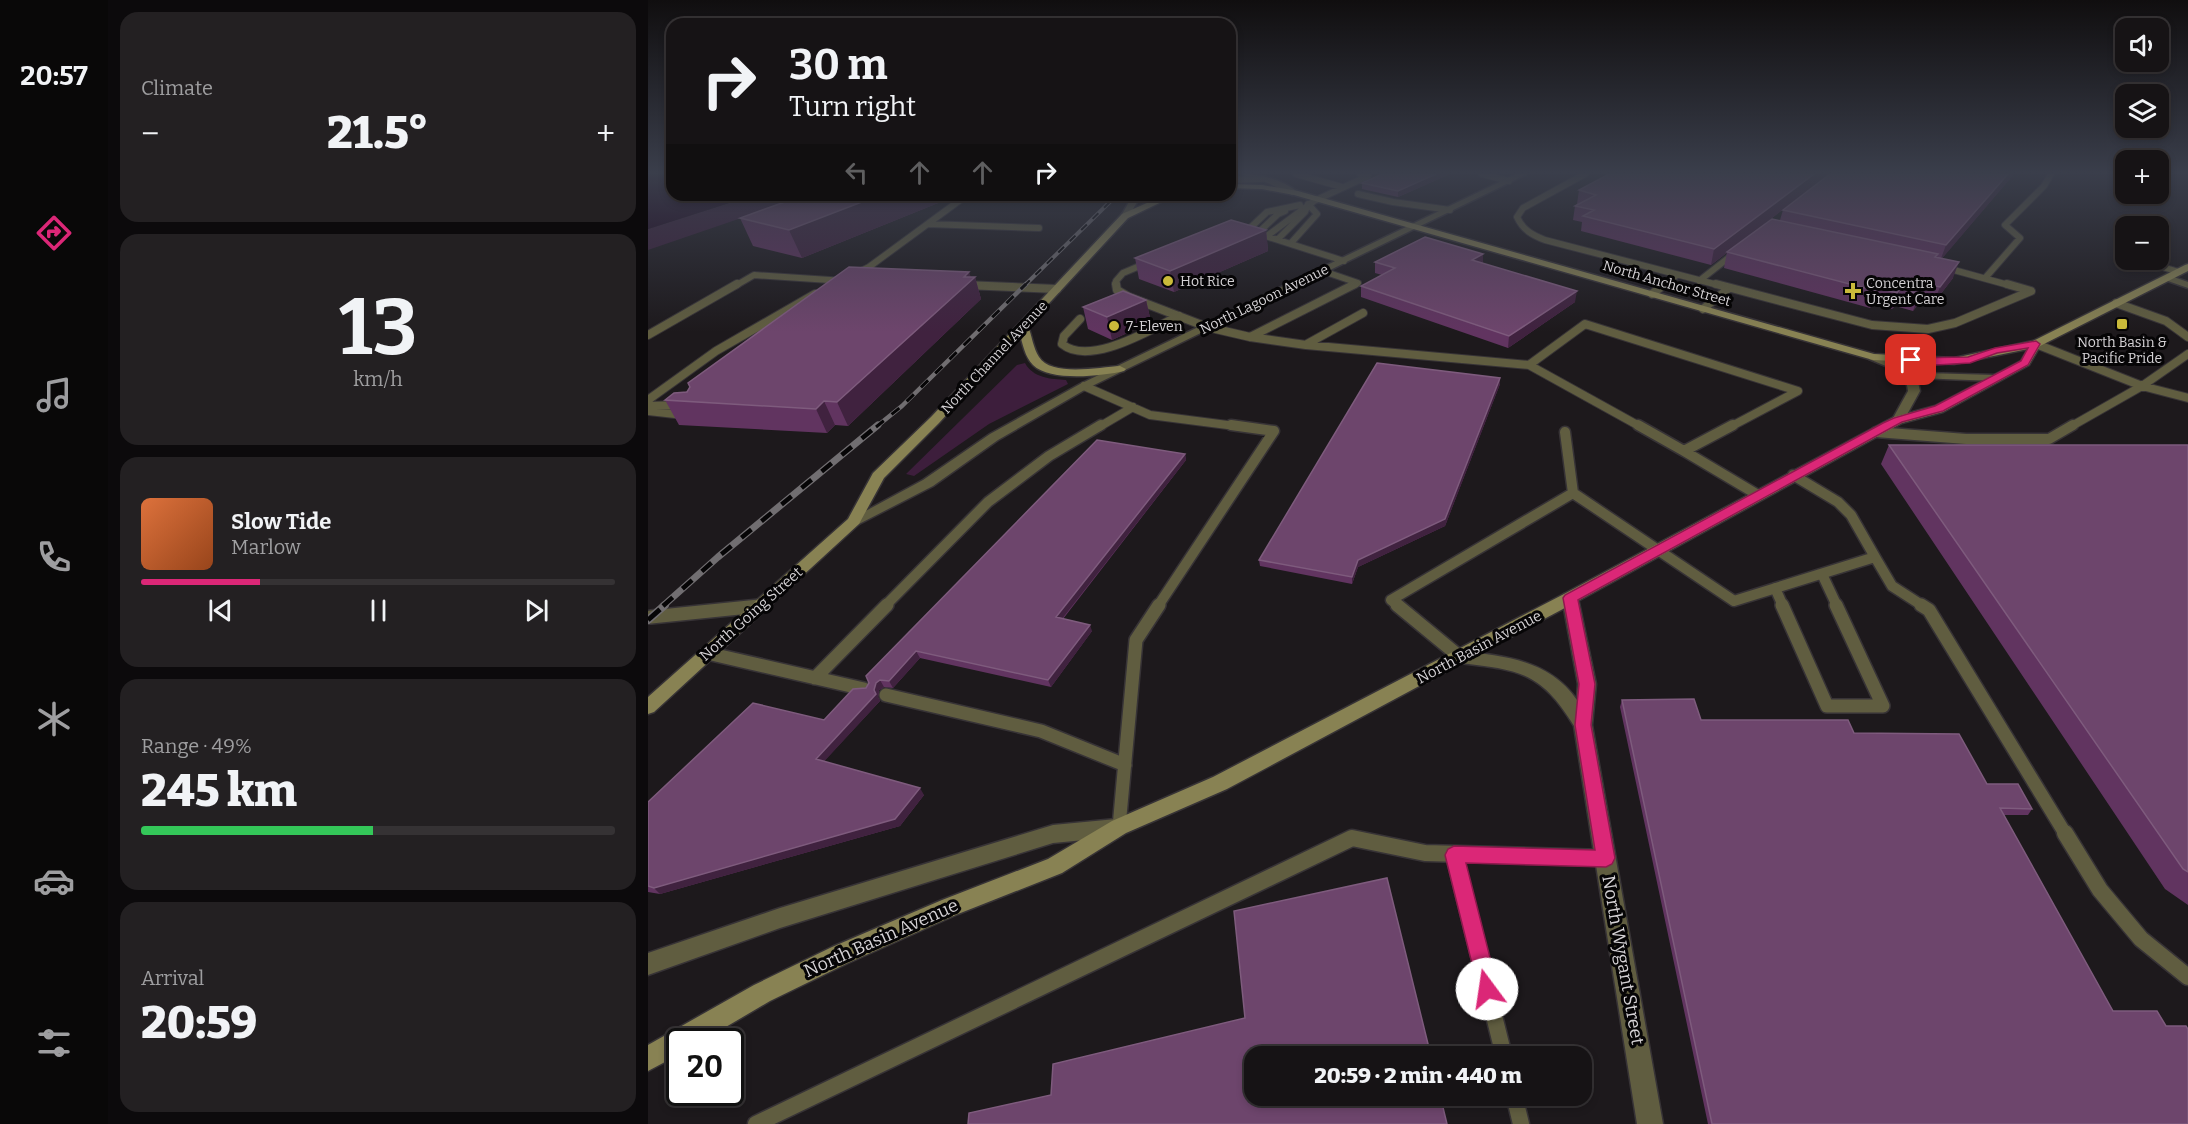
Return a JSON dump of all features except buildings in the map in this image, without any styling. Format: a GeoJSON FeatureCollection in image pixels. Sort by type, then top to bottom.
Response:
{"type":"FeatureCollection","features":[{"type":"Feature","properties":{"kind":"main road","name":"North Channel Avenue"},"geometry":{"type":"LineString","coordinates":[[854,521],[878,476],[935,420],[1115,226]]}},
{"type":"Feature","properties":{"kind":"main road","name":"North Anchor Street"},"geometry":{"type":"LineString","coordinates":[[1417,226],[1873,357],[1954,361],[2036,344]]}},
{"type":"Feature","properties":{"kind":"main road","name":"North Basin Avenue"},"geometry":{"type":"LineString","coordinates":[[648,1059],[762,993],[840,954],[950,907],[1055,866],[1119,827],[1220,783],[1460,657],[1898,420],[1939,409],[2025,363],[2036,344],[2184,269]]}},
{"type":"Feature","properties":{"kind":"main road"},"geometry":{"type":"LineString","coordinates":[[1023,326],[1033,355],[1043,368],[1063,372],[1120,369]]}},
{"type":"Feature","properties":{"kind":"main road","name":"North Going Street"},"geometry":{"type":"LineString","coordinates":[[648,707],[854,521]]}},
{"type":"Feature","properties":{"kind":"street","name":"North Lagoon Avenue"},"geometry":{"type":"LineString","coordinates":[[854,521],[928,483],[1011,426],[1084,386],[1414,226]]}},
{"type":"Feature","properties":{"kind":"street"},"geometry":{"type":"LineString","coordinates":[[2168,278],[2188,285]]}},
{"type":"Feature","properties":{"kind":"street","name":"North Basin Avenue"},"geometry":{"type":"LineString","coordinates":[[1873,357],[1910,372],[1932,377],[1995,378]]}},
{"type":"Feature","properties":{"kind":"street"},"geometry":{"type":"LineString","coordinates":[[1898,420],[1914,391],[1910,372]]}},
{"type":"Feature","properties":{"kind":"street","name":"North Wygant Street"},"geometry":{"type":"LineString","coordinates":[[1570,598],[1587,684],[1583,725],[1650,1124]]}},
{"type":"Feature","properties":{"kind":"street","name":"North Wygant Street"},"geometry":{"type":"LineString","coordinates":[[1460,657],[1495,661],[1540,675],[1555,685],[1583,725]]}},
{"type":"Feature","properties":{"kind":"street","name":"North Basin Avenue"},"geometry":{"type":"LineString","coordinates":[[648,964],[780,918],[1053,834],[1119,827]]}},
{"type":"Feature","properties":{"kind":"lane"},"geometry":{"type":"LineString","coordinates":[[648,400],[716,351],[796,304],[869,267],[925,226]]}},
{"type":"Feature","properties":{"kind":"lane"},"geometry":{"type":"LineString","coordinates":[[996,226],[1039,228]]}},
{"type":"Feature","properties":{"kind":"lane"},"geometry":{"type":"LineString","coordinates":[[1248,226],[1245,229],[1344,261]]}},
{"type":"Feature","properties":{"kind":"lane"},"geometry":{"type":"LineString","coordinates":[[1258,233],[1265,226]]}},
{"type":"Feature","properties":{"kind":"lane"},"geometry":{"type":"LineString","coordinates":[[1268,236],[1278,226]]}},
{"type":"Feature","properties":{"kind":"lane"},"geometry":{"type":"LineString","coordinates":[[1278,239],[1291,226]]}},
{"type":"Feature","properties":{"kind":"lane"},"geometry":{"type":"LineString","coordinates":[[1291,243],[1306,226]]}},
{"type":"Feature","properties":{"kind":"lane"},"geometry":{"type":"LineString","coordinates":[[1521,226],[1528,233],[1545,240],[1872,325],[1928,329],[1955,323],[2031,291],[1986,277],[1934,265]]}},
{"type":"Feature","properties":{"kind":"lane"},"geometry":{"type":"LineString","coordinates":[[1986,277],[2020,238],[2007,226]]}},
{"type":"Feature","properties":{"kind":"lane"},"geometry":{"type":"LineString","coordinates":[[1699,281],[1741,248]]}},
{"type":"Feature","properties":{"kind":"lane"},"geometry":{"type":"LineString","coordinates":[[1159,258],[1123,273],[1116,281],[1117,290],[1129,297],[1207,327],[1250,337],[1306,345],[1529,365],[1758,495]]}},
{"type":"Feature","properties":{"kind":"lane"},"geometry":{"type":"LineString","coordinates":[[2169,266],[2184,269]]}},
{"type":"Feature","properties":{"kind":"lane"},"geometry":{"type":"LineString","coordinates":[[1250,337],[1358,283],[1323,271]]}},
{"type":"Feature","properties":{"kind":"lane"},"geometry":{"type":"LineString","coordinates":[[648,335],[754,275],[857,281]]}},
{"type":"Feature","properties":{"kind":"lane"},"geometry":{"type":"LineString","coordinates":[[1652,294],[1677,275]]}},
{"type":"Feature","properties":{"kind":"lane"},"geometry":{"type":"LineString","coordinates":[[955,284],[1057,289]]}},
{"type":"Feature","properties":{"kind":"lane"},"geometry":{"type":"LineString","coordinates":[[1703,309],[1728,289]]}},
{"type":"Feature","properties":{"kind":"lane"},"geometry":{"type":"LineString","coordinates":[[2116,303],[2166,321],[2188,337]]}},
{"type":"Feature","properties":{"kind":"lane"},"geometry":{"type":"LineString","coordinates":[[1306,345],[1363,313]]}},
{"type":"Feature","properties":{"kind":"lane"},"geometry":{"type":"LineString","coordinates":[[1080,319],[1064,336],[1062,344],[1064,348],[1072,351],[1097,351],[1109,348],[1179,316]]}},
{"type":"Feature","properties":{"kind":"lane"},"geometry":{"type":"LineString","coordinates":[[1529,365],[1585,324],[1798,391],[1684,451]]}},
{"type":"Feature","properties":{"kind":"lane"},"geometry":{"type":"LineString","coordinates":[[2036,344],[2142,386],[2188,398]]}},
{"type":"Feature","properties":{"kind":"lane"},"geometry":{"type":"LineString","coordinates":[[1876,432],[1966,439],[2049,439],[2142,386],[2188,354]]}},
{"type":"Feature","properties":{"kind":"lane"},"geometry":{"type":"LineString","coordinates":[[1084,386],[1150,415],[1274,431],[1136,640],[1119,827]]}},
{"type":"Feature","properties":{"kind":"lane"},"geometry":{"type":"LineString","coordinates":[[648,406],[686,405],[686,410]]}},
{"type":"Feature","properties":{"kind":"lane"},"geometry":{"type":"LineString","coordinates":[[815,678],[988,502],[1049,456],[1133,407]]}},
{"type":"Feature","properties":{"kind":"lane"},"geometry":{"type":"LineString","coordinates":[[648,411],[675,414],[686,410],[697,411]]}},
{"type":"Feature","properties":{"kind":"lane"},"geometry":{"type":"LineString","coordinates":[[1565,432],[1573,493],[1734,601],[1875,557]]}},
{"type":"Feature","properties":{"kind":"lane"},"geometry":{"type":"LineString","coordinates":[[1793,476],[1838,502],[1851,515],[1892,586],[1929,610],[2100,890],[2141,939],[2188,976]]}},
{"type":"Feature","properties":{"kind":"lane"},"geometry":{"type":"LineString","coordinates":[[1460,657],[1391,600],[1573,493]]}},
{"type":"Feature","properties":{"kind":"lane"},"geometry":{"type":"LineString","coordinates":[[1775,588],[1827,706],[1883,706],[1822,574]]}},
{"type":"Feature","properties":{"kind":"lane"},"geometry":{"type":"LineString","coordinates":[[651,617],[759,606]]}},
{"type":"Feature","properties":{"kind":"lane"},"geometry":{"type":"LineString","coordinates":[[707,653],[864,690]]}},
{"type":"Feature","properties":{"kind":"lane"},"geometry":{"type":"LineString","coordinates":[[886,695],[1041,731],[1125,765]]}},
{"type":"Feature","properties":{"kind":"lane"},"geometry":{"type":"LineString","coordinates":[[756,1124],[1352,838],[1425,853],[1606,858]]}},
{"type":"Feature","properties":{"kind":"lane"},"geometry":{"type":"LineString","coordinates":[[1454,855],[1502,1046]]}},
{"type":"Feature","properties":{"kind":"lane"},"geometry":{"type":"LineString","coordinates":[[1517,1106],[1521,1124]]}},
{"type":"Feature","properties":{"kind":"shaded area"},"geometry":{"type":"Polygon","coordinates":[[[656,226],[717,226],[648,250],[648,229],[656,226]]]}},
{"type":"Feature","properties":{"kind":"shaded area"},"geometry":{"type":"Polygon","coordinates":[[[1025,363],[1038,375],[1066,380],[1068,384],[989,424],[914,476],[906,474],[1017,365],[1025,363]]]}},
{"type":"Feature","properties":{"kind":"railway"},"geometry":{"type":"LineString","coordinates":[[1024,286],[1085,226]]}},
{"type":"Feature","properties":{"kind":"railway"},"geometry":{"type":"LineString","coordinates":[[876,427],[902,406],[1026,284]]}},
{"type":"Feature","properties":{"kind":"railway"},"geometry":{"type":"LineString","coordinates":[[663,606],[718,557],[878,425]]}},
{"type":"Feature","properties":{"kind":"railway"},"geometry":{"type":"LineString","coordinates":[[648,620],[665,605]]}},
{"type":"Feature","properties":{"kind":"place","name":"Hot Rice"},"geometry":{"type":"Point","coordinates":[1168,281]}},
{"type":"Feature","properties":{"kind":"place","name":"Concentra Urgent Care"},"geometry":{"type":"Point","coordinates":[1853,291]}},
{"type":"Feature","properties":{"kind":"place","name":"North Basin & Pacific Pride"},"geometry":{"type":"Point","coordinates":[2122,324]}},
{"type":"Feature","properties":{"kind":"place","name":"7-Eleven"},"geometry":{"type":"Point","coordinates":[1114,326]}},
{"type":"Feature","properties":{"kind":"route"},"geometry":{"type":"LineString","coordinates":[[1487,989],[1454,855],[1606,858],[1583,725],[1587,684],[1570,598],[1898,420],[1939,409],[2025,363],[2036,344],[1995,351],[1970,360],[1936,362],[1911,360]]}}]}
